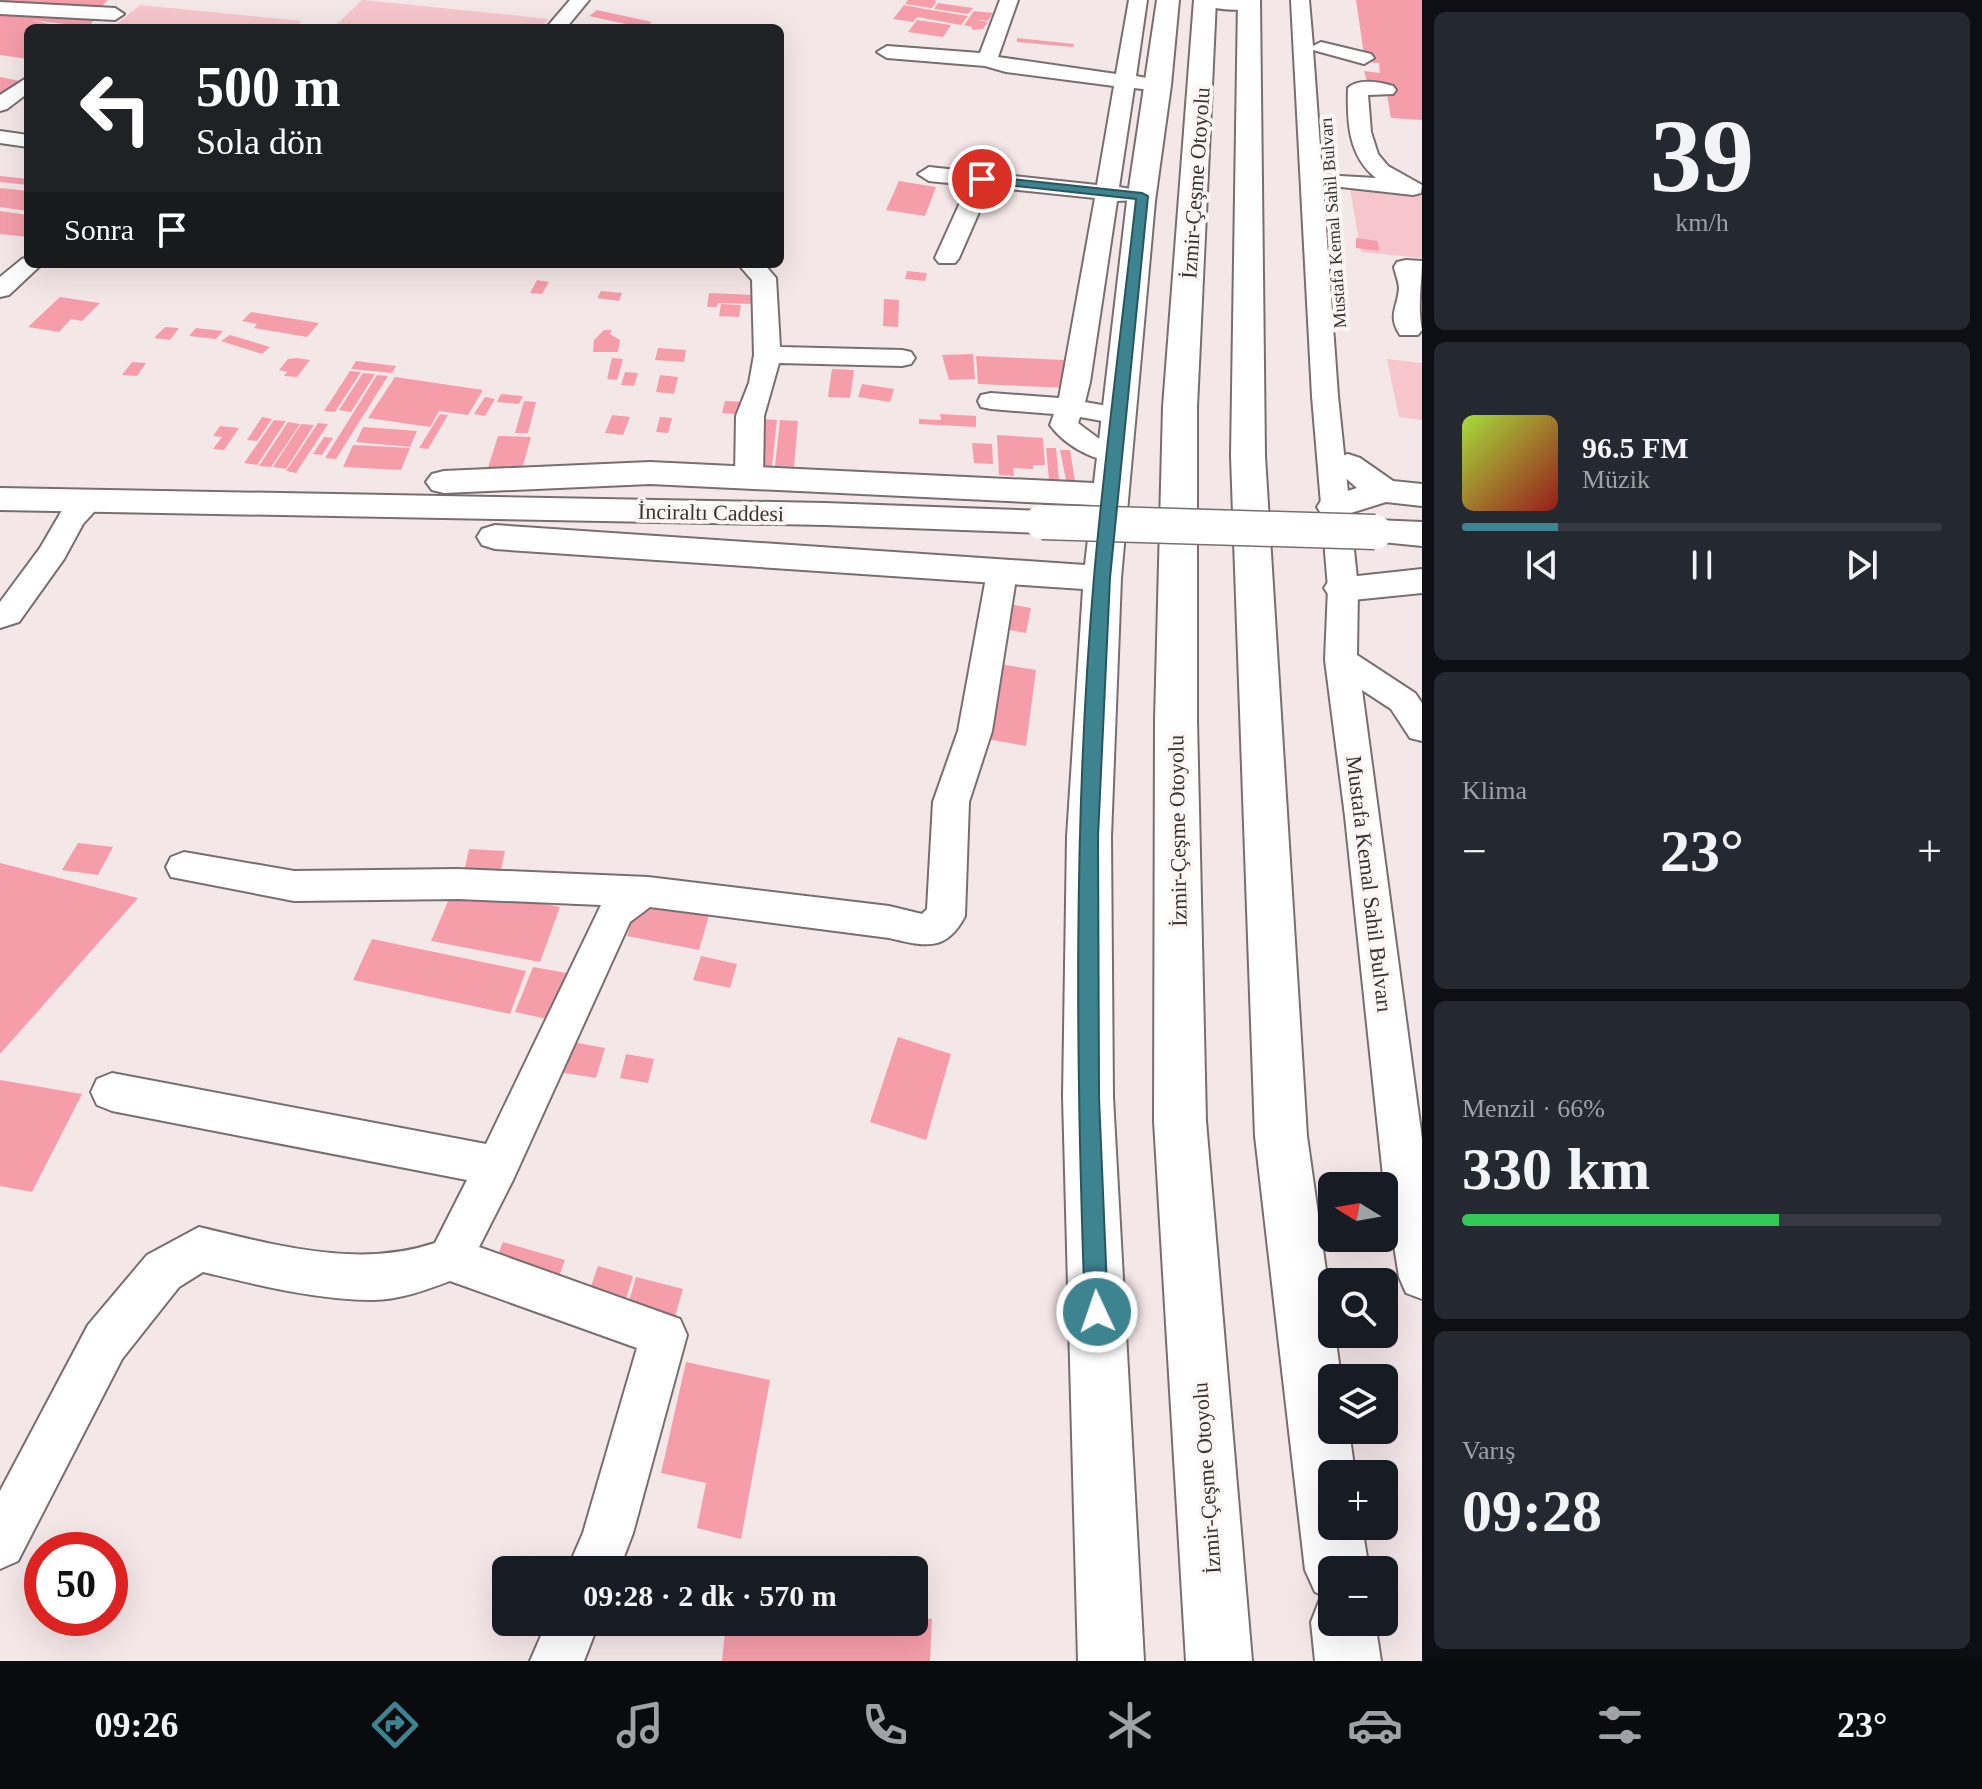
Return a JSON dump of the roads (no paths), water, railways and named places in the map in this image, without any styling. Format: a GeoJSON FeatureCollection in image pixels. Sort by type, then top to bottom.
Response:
{"type":"FeatureCollection","features":[{"type":"Feature","properties":{"kind":"main road"},"geometry":{"type":"LineString","coordinates":[[1111,1661],[1088,1097],[1089,837],[1102,578],[1115,455],[1125,194],[1143,83],[1163,2]]}},
{"type":"Feature","properties":{"kind":"main road","name":"İzmir-Çeşme Otoyolu"},"geometry":{"type":"LineString","coordinates":[[1163,2],[1180,407],[1176,720],[1180,1121],[1219,1661]]}},
{"type":"Feature","properties":{"kind":"main road"},"geometry":{"type":"LineString","coordinates":[[1249,2],[1248,456],[1281,1136],[1335,1556]]}},
{"type":"Feature","properties":{"kind":"main road"},"geometry":{"type":"LineString","coordinates":[[239,504],[374,486],[645,473],[1007,493],[1115,455]]}},
{"type":"Feature","properties":{"kind":"main road"},"geometry":{"type":"LineString","coordinates":[[1339,488],[1422,495]]}},
{"type":"Feature","properties":{"kind":"main road","name":"İnciraltı Caddesi"},"geometry":{"type":"LineString","coordinates":[[0,499],[825,514],[1422,534]]}},
{"type":"Feature","properties":{"kind":"main road"},"geometry":{"type":"LineString","coordinates":[[239,504],[359,528],[1102,578]]}},
{"type":"Feature","properties":{"kind":"main road"},"geometry":{"type":"LineString","coordinates":[[1343,588],[1422,581]]}},
{"type":"Feature","properties":{"kind":"main road"},"geometry":{"type":"LineString","coordinates":[[1345,1636],[1348,1661]]}},
{"type":"Feature","properties":{"kind":"street"},"geometry":{"type":"LineString","coordinates":[[103,24],[136,0]]}},
{"type":"Feature","properties":{"kind":"street"},"geometry":{"type":"LineString","coordinates":[[559,24],[580,0]]}},
{"type":"Feature","properties":{"kind":"street"},"geometry":{"type":"LineString","coordinates":[[987,60],[1009,0]]}},
{"type":"Feature","properties":{"kind":"street","name":"Mustafa Kemal Sahil Bulvarı"},"geometry":{"type":"LineString","coordinates":[[1300,0],[1314,253],[1339,488],[1343,588],[1341,660],[1363,816],[1405,1176],[1422,1277]]}},
{"type":"Feature","properties":{"kind":"street","name":"Mustafa Kemal Sahil Bulvarı"},"geometry":{"type":"LineString","coordinates":[[1315,0],[1350,428],[1339,488]]}},
{"type":"Feature","properties":{"kind":"street"},"geometry":{"type":"LineString","coordinates":[[1163,2],[1249,2]]}},
{"type":"Feature","properties":{"kind":"street"},"geometry":{"type":"LineString","coordinates":[[0,8],[115,14]]}},
{"type":"Feature","properties":{"kind":"street"},"geometry":{"type":"LineString","coordinates":[[1321,48],[1364,58]]}},
{"type":"Feature","properties":{"kind":"street"},"geometry":{"type":"LineString","coordinates":[[887,52],[987,60],[1006,66],[1143,83]]}},
{"type":"Feature","properties":{"kind":"street"},"geometry":{"type":"LineString","coordinates":[[0,105],[24,86]]}},
{"type":"Feature","properties":{"kind":"street"},"geometry":{"type":"LineString","coordinates":[[1386,90],[1358,88],[1357,116],[1365,147],[1379,170],[1418,189]]}},
{"type":"Feature","properties":{"kind":"street"},"geometry":{"type":"LineString","coordinates":[[0,137],[24,140]]}},
{"type":"Feature","properties":{"kind":"street"},"geometry":{"type":"LineString","coordinates":[[929,174],[1125,194],[1064,425],[1088,444],[1115,455]]}},
{"type":"Feature","properties":{"kind":"street"},"geometry":{"type":"LineString","coordinates":[[947,258],[982,179]]}},
{"type":"Feature","properties":{"kind":"street"},"geometry":{"type":"LineString","coordinates":[[1330,180],[1418,189]]}},
{"type":"Feature","properties":{"kind":"street"},"geometry":{"type":"LineString","coordinates":[[1409,330],[1405,308],[1411,288],[1406,267],[1422,268]]}},
{"type":"Feature","properties":{"kind":"street"},"geometry":{"type":"LineString","coordinates":[[0,290],[25,268]]}},
{"type":"Feature","properties":{"kind":"street"},"geometry":{"type":"LineString","coordinates":[[749,477],[750,416],[762,383],[767,355],[764,278],[754,268]]}},
{"type":"Feature","properties":{"kind":"street"},"geometry":{"type":"LineString","coordinates":[[767,355],[902,358]]}},
{"type":"Feature","properties":{"kind":"street"},"geometry":{"type":"LineString","coordinates":[[991,401],[1069,407],[1115,455]]}},
{"type":"Feature","properties":{"kind":"street"},"geometry":{"type":"LineString","coordinates":[[0,617],[8,614],[53,552],[71,519],[88,502]]}},
{"type":"Feature","properties":{"kind":"street"},"geometry":{"type":"LineString","coordinates":[[184,867],[294,886],[458,884],[648,892],[889,922],[928,931],[946,916],[951,802],[975,731],[1002,572]]}},
{"type":"Feature","properties":{"kind":"street"},"geometry":{"type":"LineString","coordinates":[[1341,660],[1403,701],[1422,729]]}},
{"type":"Feature","properties":{"kind":"street"},"geometry":{"type":"LineString","coordinates":[[450,1259],[504,1152],[616,912],[630,899],[648,892]]}},
{"type":"Feature","properties":{"kind":"street"},"geometry":{"type":"LineString","coordinates":[[112,1092],[504,1152]]}},
{"type":"Feature","properties":{"kind":"street"},"geometry":{"type":"LineString","coordinates":[[0,1543],[105,1342],[163,1271],[199,1249],[280,1268],[374,1278],[417,1271],[450,1259],[664,1335],[608,1533],[599,1556]]}},
{"type":"Feature","properties":{"kind":"street"},"geometry":{"type":"LineString","coordinates":[[557,1661],[567,1636]]}}]}
